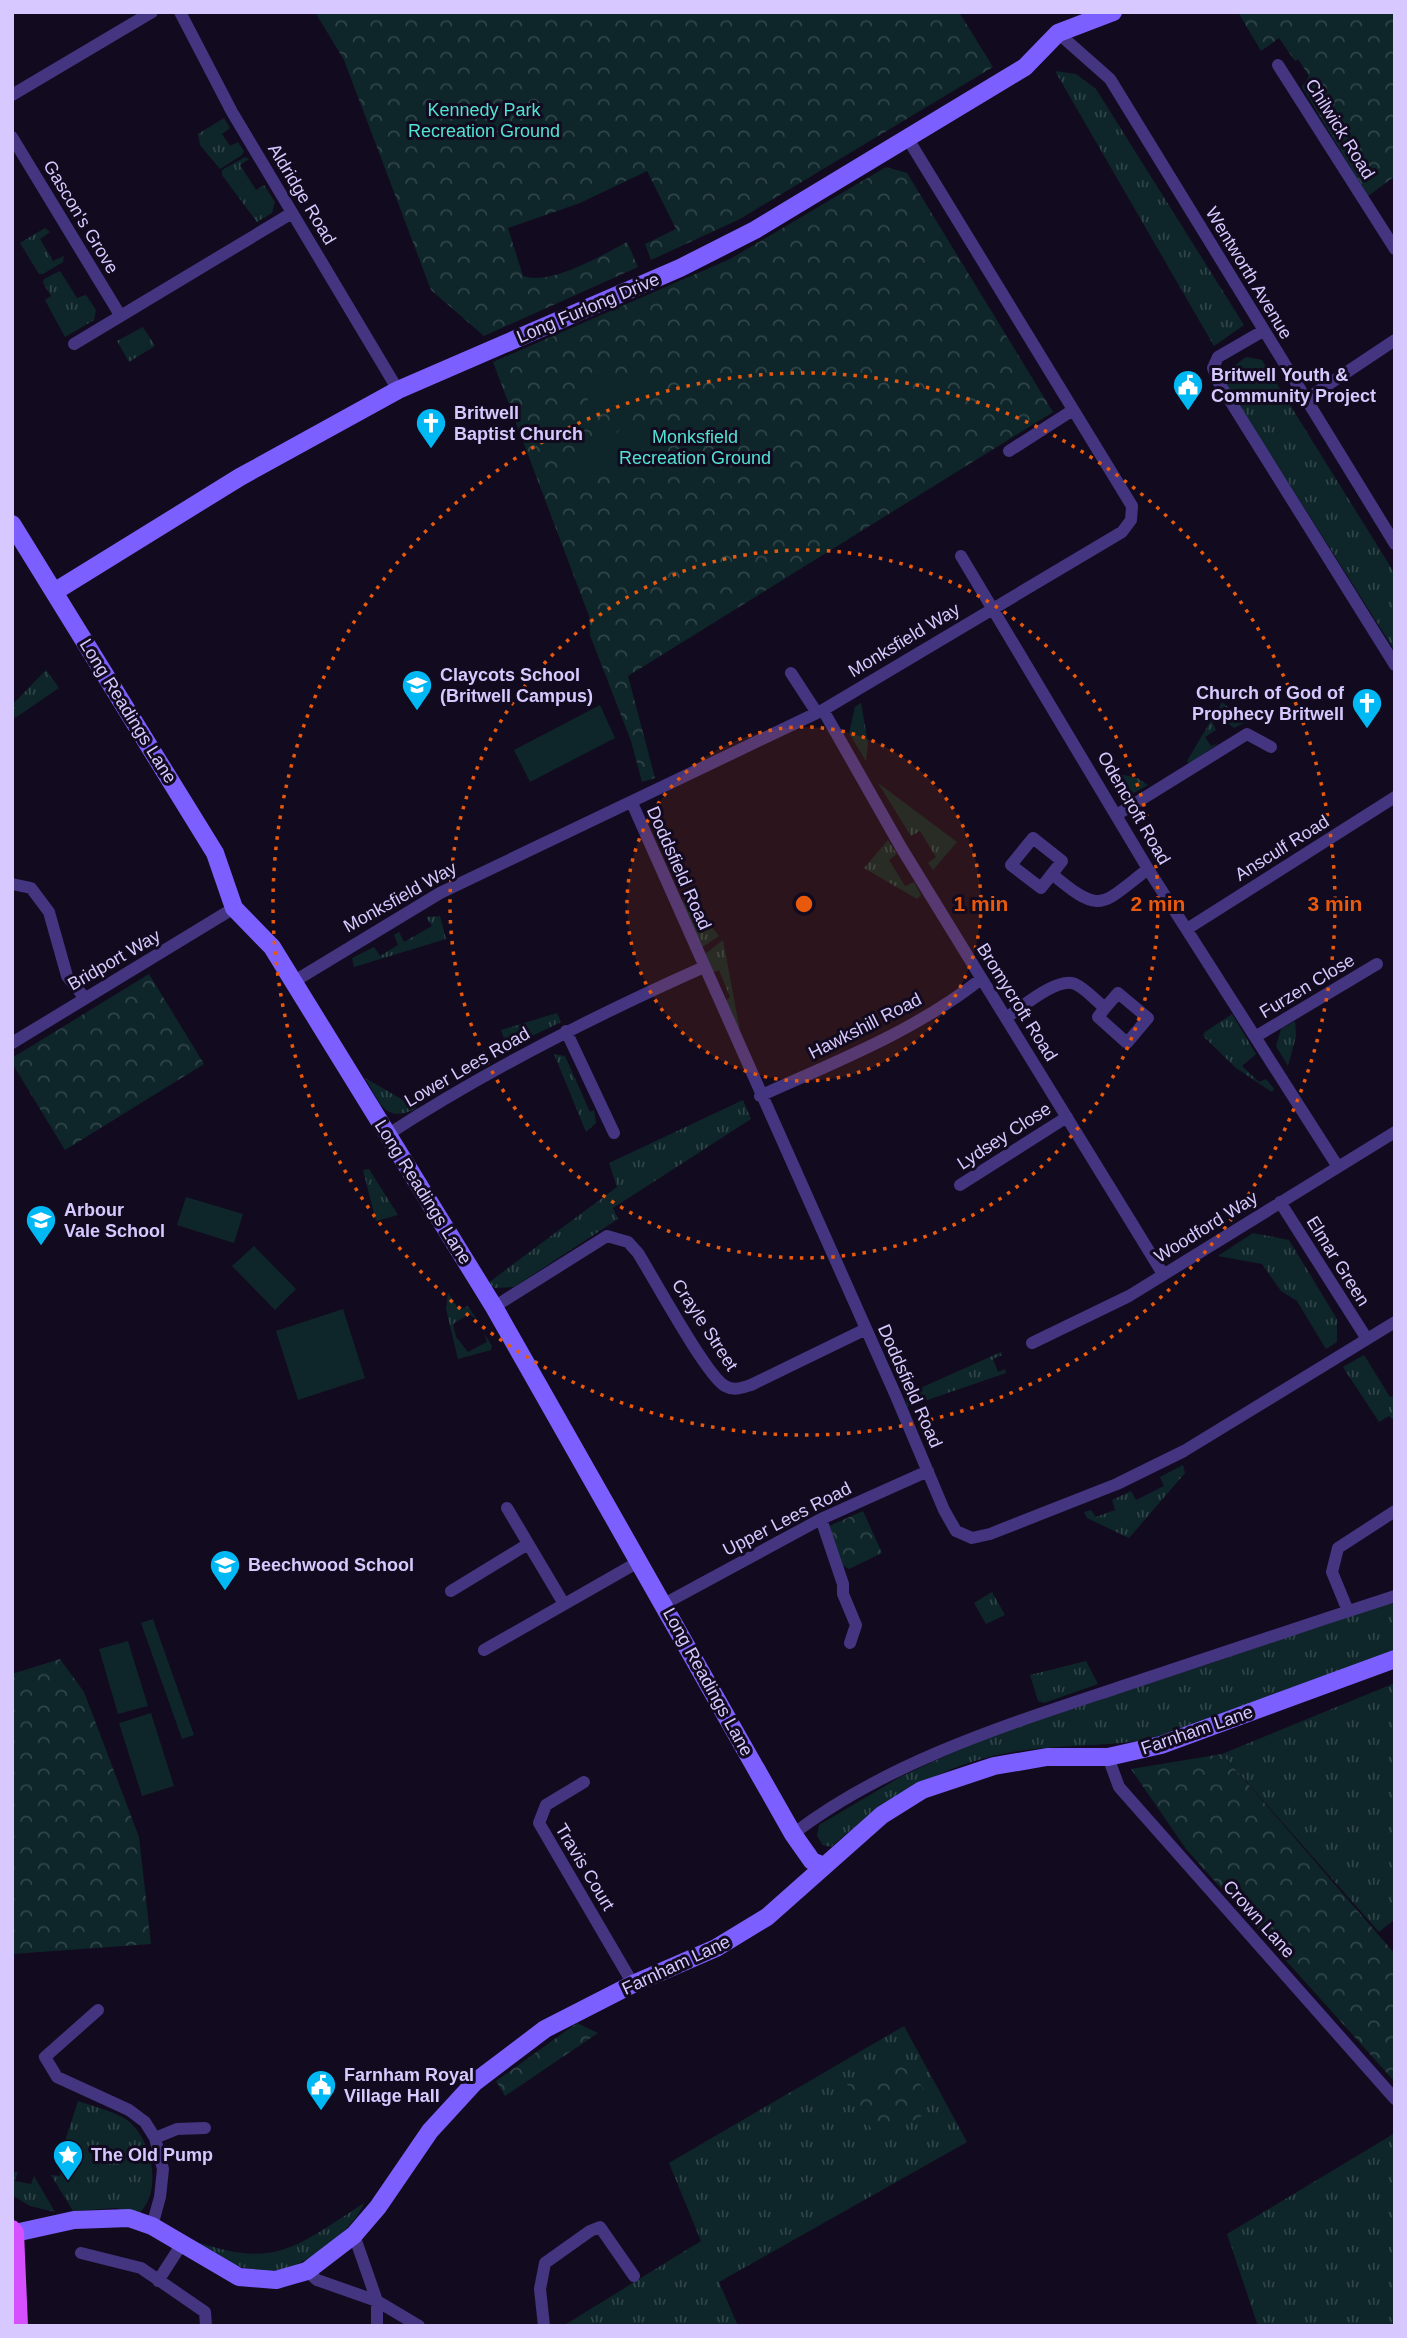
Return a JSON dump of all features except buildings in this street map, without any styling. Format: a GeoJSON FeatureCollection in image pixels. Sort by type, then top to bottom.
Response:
{"type":"FeatureCollection","features":[{"type":"Feature","properties":{"kind":"main road"},"geometry":{"type":"LineString","coordinates":[[14,2231],[19,2326]]}},
{"type":"Feature","properties":{"kind":"street"},"geometry":{"type":"LineString","coordinates":[[12,95],[152,12]]}},
{"type":"Feature","properties":{"kind":"street","name":"Aldridge Road"},"geometry":{"type":"LineString","coordinates":[[180,12],[232,113],[398,390]]}},
{"type":"Feature","properties":{"kind":"street","name":"Long Furlong Drive"},"geometry":{"type":"LineString","coordinates":[[54,592],[240,477],[398,390],[680,268],[755,230],[1025,67],[1058,33],[1113,12]]}},
{"type":"Feature","properties":{"kind":"street","name":"Wentworth Avenue"},"geometry":{"type":"LineString","coordinates":[[1058,33],[1110,79],[1395,544]]}},
{"type":"Feature","properties":{"kind":"street","name":"Chilwick Road"},"geometry":{"type":"LineString","coordinates":[[1278,65],[1395,248]]}},
{"type":"Feature","properties":{"kind":"street","name":"Gascon's Grove"},"geometry":{"type":"LineString","coordinates":[[12,137],[120,315]]}},
{"type":"Feature","properties":{"kind":"street","name":"Monksfield Way"},"geometry":{"type":"LineString","coordinates":[[293,982],[440,893],[820,711],[1122,532],[1131,520],[1132,506],[908,139]]}},
{"type":"Feature","properties":{"kind":"street"},"geometry":{"type":"LineString","coordinates":[[74,345],[292,213]]}},
{"type":"Feature","properties":{"kind":"street"},"geometry":{"type":"LineString","coordinates":[[1263,331],[1218,357],[1213,368],[1219,383],[1395,665]]}},
{"type":"Feature","properties":{"kind":"street"},"geometry":{"type":"LineString","coordinates":[[1305,400],[1395,340]]}},
{"type":"Feature","properties":{"kind":"street"},"geometry":{"type":"LineString","coordinates":[[1009,451],[1073,410]]}},
{"type":"Feature","properties":{"kind":"street","name":"Long Readings Lane"},"geometry":{"type":"LineString","coordinates":[[12,524],[215,853],[234,908],[272,947],[494,1307],[793,1834],[812,1861],[824,1866]]}},
{"type":"Feature","properties":{"kind":"street","name":"Odencroft Road"},"geometry":{"type":"LineString","coordinates":[[961,556],[1118,814],[1148,869],[1338,1167]]}},
{"type":"Feature","properties":{"kind":"street","name":"Bromycroft Road"},"geometry":{"type":"LineString","coordinates":[[792,673],[820,711],[1163,1274]]}},
{"type":"Feature","properties":{"kind":"street"},"geometry":{"type":"LineString","coordinates":[[1118,814],[1247,734],[1271,747]]}},
{"type":"Feature","properties":{"kind":"street","name":"Ansculf Road"},"geometry":{"type":"LineString","coordinates":[[1187,929],[1395,797]]}},
{"type":"Feature","properties":{"kind":"street","name":"Doddsfield Road"},"geometry":{"type":"LineString","coordinates":[[632,803],[956,1531],[972,1538],[990,1534],[1117,1484],[1184,1451],[1395,1322]]}},
{"type":"Feature","properties":{"kind":"street"},"geometry":{"type":"LineString","coordinates":[[1052,874],[1084,900],[1095,902],[1115,895],[1148,869]]}},
{"type":"Feature","properties":{"kind":"street"},"geometry":{"type":"LineString","coordinates":[[12,884],[32,888],[49,912],[66,976],[84,997]]}},
{"type":"Feature","properties":{"kind":"street","name":"Bridport Way"},"geometry":{"type":"LineString","coordinates":[[12,1043],[234,908]]}},
{"type":"Feature","properties":{"kind":"street","name":"Furzen Close"},"geometry":{"type":"LineString","coordinates":[[1255,1037],[1377,964]]}},
{"type":"Feature","properties":{"kind":"street","name":"Lower Lees Road"},"geometry":{"type":"LineString","coordinates":[[387,1135],[498,1067],[566,1031],[704,967]]}},
{"type":"Feature","properties":{"kind":"street","name":"Hawkshill Road"},"geometry":{"type":"LineString","coordinates":[[761,1096],[878,1041],[958,997],[981,979]]}},
{"type":"Feature","properties":{"kind":"street"},"geometry":{"type":"LineString","coordinates":[[1007,1017],[1052,987],[1065,982],[1074,984],[1105,1008]]}},
{"type":"Feature","properties":{"kind":"street"},"geometry":{"type":"LineString","coordinates":[[566,1031],[614,1133]]}},
{"type":"Feature","properties":{"kind":"street","name":"Lydsey Close"},"geometry":{"type":"LineString","coordinates":[[960,1185],[1067,1117]]}},
{"type":"Feature","properties":{"kind":"street","name":"Woodford Way"},"geometry":{"type":"LineString","coordinates":[[1032,1343],[1129,1296],[1395,1132]]}},
{"type":"Feature","properties":{"kind":"street","name":"Elmar Green"},"geometry":{"type":"LineString","coordinates":[[1280,1202],[1367,1339]]}},
{"type":"Feature","properties":{"kind":"street","name":"Crayle Street"},"geometry":{"type":"LineString","coordinates":[[494,1307],[607,1236],[628,1242],[638,1253],[706,1364],[722,1384],[733,1390],[751,1385],[866,1329]]}},
{"type":"Feature","properties":{"kind":"street","name":"Upper Lees Road"},"geometry":{"type":"LineString","coordinates":[[664,1604],[821,1518],[928,1471]]}},
{"type":"Feature","properties":{"kind":"street"},"geometry":{"type":"LineString","coordinates":[[507,1508],[564,1604]]}},
{"type":"Feature","properties":{"kind":"street"},"geometry":{"type":"LineString","coordinates":[[1348,1611],[1332,1572],[1338,1548],[1395,1511]]}},
{"type":"Feature","properties":{"kind":"street"},"geometry":{"type":"LineString","coordinates":[[821,1518],[843,1584],[843,1594],[856,1625],[850,1643]]}},
{"type":"Feature","properties":{"kind":"street"},"geometry":{"type":"LineString","coordinates":[[452,1591],[528,1544]]}},
{"type":"Feature","properties":{"kind":"street"},"geometry":{"type":"LineString","coordinates":[[484,1650],[640,1561]]}},
{"type":"Feature","properties":{"kind":"street"},"geometry":{"type":"LineString","coordinates":[[793,1834],[820,1813],[913,1765],[1012,1723],[1395,1595]]}},
{"type":"Feature","properties":{"kind":"street","name":"Farnham Lane"},"geometry":{"type":"LineString","coordinates":[[14,2231],[74,2220],[129,2218],[152,2226],[239,2277],[276,2280],[307,2271],[354,2235],[378,2207],[430,2132],[475,2081],[545,2029],[632,1984],[716,1948],[768,1917],[882,1815],[922,1790],[981,1770],[1033,1759],[1108,1757],[1161,1745],[1395,1659]]}},
{"type":"Feature","properties":{"kind":"street","name":"Crown Lane"},"geometry":{"type":"LineString","coordinates":[[1108,1757],[1110,1769],[1119,1787],[1395,2099]]}},
{"type":"Feature","properties":{"kind":"street","name":"Travis Court"},"geometry":{"type":"LineString","coordinates":[[584,1782],[546,1805],[539,1823],[632,1984]]}},
{"type":"Feature","properties":{"kind":"street"},"geometry":{"type":"LineString","coordinates":[[98,2010],[45,2057],[57,2077],[129,2110],[145,2122],[155,2138],[163,2169],[160,2197],[152,2226]]}},
{"type":"Feature","properties":{"kind":"street"},"geometry":{"type":"LineString","coordinates":[[155,2138],[177,2129],[205,2128]]}},
{"type":"Feature","properties":{"kind":"street"},"geometry":{"type":"LineString","coordinates":[[544,2326],[540,2289],[545,2263],[590,2231],[600,2228],[634,2276]]}},
{"type":"Feature","properties":{"kind":"street"},"geometry":{"type":"LineString","coordinates":[[354,2235],[377,2301],[377,2326]]}},
{"type":"Feature","properties":{"kind":"street"},"geometry":{"type":"LineString","coordinates":[[158,2281],[181,2245]]}},
{"type":"Feature","properties":{"kind":"street"},"geometry":{"type":"LineString","coordinates":[[81,2253],[141,2268],[205,2312],[206,2326]]}},
{"type":"Feature","properties":{"kind":"street"},"geometry":{"type":"LineString","coordinates":[[307,2271],[317,2280],[377,2301],[419,2326]]}},
{"type":"Feature","properties":{"kind":"green space","name":"Kennedy Park Recreation Ground"},"geometry":{"type":"Polygon","coordinates":[[[315,12],[959,12],[993,67],[740,219],[651,260],[645,244],[676,229],[647,171],[580,203],[508,228],[523,276],[548,277],[562,273],[627,242],[638,267],[484,336],[431,290],[344,60],[315,12]]]}},
{"type":"Feature","properties":{"kind":"green space"},"geometry":{"type":"Polygon","coordinates":[[[1238,12],[1395,12],[1395,176],[1368,196],[1302,87],[1309,76],[1298,59],[1295,61],[1279,38],[1261,51],[1238,12]]]}},
{"type":"Feature","properties":{"kind":"green space"},"geometry":{"type":"Polygon","coordinates":[[[1055,71],[1076,74],[1096,89],[1244,325],[1214,346],[1055,71]]]}},
{"type":"Feature","properties":{"kind":"green space"},"geometry":{"type":"Polygon","coordinates":[[[224,118],[230,128],[222,134],[230,146],[238,142],[244,151],[220,169],[200,145],[198,134],[224,118]]]}},
{"type":"Feature","properties":{"kind":"green space"},"geometry":{"type":"Polygon","coordinates":[[[245,157],[249,159],[240,165],[256,190],[264,185],[275,202],[272,213],[257,222],[222,175],[222,170],[245,157]]]}},
{"type":"Feature","properties":{"kind":"green space","name":"Monksfield Recreation Ground"},"geometry":{"type":"Polygon","coordinates":[[[886,167],[907,173],[1053,412],[628,676],[655,778],[642,782],[631,741],[590,635],[589,616],[493,362],[730,259],[886,167]]]}},
{"type":"Feature","properties":{"kind":"green space"},"geometry":{"type":"Polygon","coordinates":[[[45,228],[50,232],[40,239],[53,261],[64,256],[63,262],[39,274],[20,243],[45,228]]]}},
{"type":"Feature","properties":{"kind":"green space"},"geometry":{"type":"Polygon","coordinates":[[[60,271],[77,298],[86,295],[96,310],[94,320],[65,337],[45,300],[51,296],[43,283],[44,279],[60,271]]]}},
{"type":"Feature","properties":{"kind":"green space"},"geometry":{"type":"Polygon","coordinates":[[[143,327],[155,346],[129,362],[117,341],[143,327]]]}},
{"type":"Feature","properties":{"kind":"green space"},"geometry":{"type":"Polygon","coordinates":[[[1246,357],[1262,360],[1395,574],[1395,651],[1226,384],[1230,369],[1246,357]]]}},
{"type":"Feature","properties":{"kind":"green space"},"geometry":{"type":"Polygon","coordinates":[[[590,375],[651,380],[648,412],[587,407],[590,375]]]}},
{"type":"Feature","properties":{"kind":"green space"},"geometry":{"type":"Polygon","coordinates":[[[626,425],[667,434],[668,452],[660,456],[649,451],[646,475],[642,478],[577,472],[575,466],[626,425]]]}},
{"type":"Feature","properties":{"kind":"green space"},"geometry":{"type":"Polygon","coordinates":[[[46,670],[59,688],[15,718],[12,705],[46,670]]]}},
{"type":"Feature","properties":{"kind":"green space"},"geometry":{"type":"Polygon","coordinates":[[[1222,702],[1246,722],[1234,728],[1228,723],[1236,717],[1230,709],[1212,722],[1216,730],[1205,737],[1211,746],[1219,743],[1189,764],[1187,761],[1222,702]]]}},
{"type":"Feature","properties":{"kind":"green space"},"geometry":{"type":"Polygon","coordinates":[[[861,703],[868,744],[866,761],[849,733],[855,707],[861,703]]]}},
{"type":"Feature","properties":{"kind":"green space"},"geometry":{"type":"Polygon","coordinates":[[[600,705],[615,738],[530,782],[514,750],[600,705]]]}},
{"type":"Feature","properties":{"kind":"green space"},"geometry":{"type":"Polygon","coordinates":[[[1106,771],[1137,778],[1148,785],[1134,793],[1114,788],[1106,771]]]}},
{"type":"Feature","properties":{"kind":"green space"},"geometry":{"type":"Polygon","coordinates":[[[878,783],[957,842],[933,870],[928,863],[936,857],[920,831],[911,836],[878,783]]]}},
{"type":"Feature","properties":{"kind":"green space"},"geometry":{"type":"Polygon","coordinates":[[[888,840],[897,854],[889,860],[905,886],[914,882],[921,895],[917,899],[864,868],[888,840]]]}},
{"type":"Feature","properties":{"kind":"green space"},"geometry":{"type":"Polygon","coordinates":[[[679,898],[707,921],[719,936],[698,950],[679,898]]]}},
{"type":"Feature","properties":{"kind":"green space"},"geometry":{"type":"Polygon","coordinates":[[[440,916],[446,939],[354,967],[352,958],[374,947],[380,956],[398,945],[394,935],[399,932],[404,942],[432,926],[426,917],[440,916]]]}},
{"type":"Feature","properties":{"kind":"green space"},"geometry":{"type":"Polygon","coordinates":[[[723,940],[740,1031],[721,1005],[730,997],[719,970],[708,975],[700,958],[723,940]]]}},
{"type":"Feature","properties":{"kind":"green space"},"geometry":{"type":"Polygon","coordinates":[[[149,974],[204,1064],[65,1150],[12,1063],[12,1058],[149,974]]]}},
{"type":"Feature","properties":{"kind":"green space"},"geometry":{"type":"Polygon","coordinates":[[[557,1013],[561,1022],[507,1048],[501,1030],[557,1013]]]}},
{"type":"Feature","properties":{"kind":"green space"},"geometry":{"type":"Polygon","coordinates":[[[1232,1014],[1256,1054],[1242,1066],[1259,1082],[1266,1079],[1274,1089],[1272,1092],[1236,1068],[1203,1036],[1232,1014]]]}},
{"type":"Feature","properties":{"kind":"green space"},"geometry":{"type":"Polygon","coordinates":[[[1295,1021],[1296,1036],[1288,1066],[1276,1046],[1281,1029],[1295,1021]]]}},
{"type":"Feature","properties":{"kind":"green space"},"geometry":{"type":"Polygon","coordinates":[[[554,1054],[565,1056],[590,1112],[594,1110],[596,1123],[586,1132],[554,1054]]]}},
{"type":"Feature","properties":{"kind":"green space"},"geometry":{"type":"Polygon","coordinates":[[[365,1078],[417,1108],[406,1113],[390,1112],[379,1103],[365,1078]]]}},
{"type":"Feature","properties":{"kind":"green space"},"geometry":{"type":"Polygon","coordinates":[[[743,1100],[751,1119],[613,1208],[618,1219],[514,1287],[495,1288],[488,1283],[617,1187],[609,1163],[743,1100]]]}},
{"type":"Feature","properties":{"kind":"green space"},"geometry":{"type":"Polygon","coordinates":[[[369,1169],[398,1215],[376,1221],[363,1170],[369,1169]]]}},
{"type":"Feature","properties":{"kind":"green space"},"geometry":{"type":"Polygon","coordinates":[[[186,1197],[243,1214],[234,1243],[177,1225],[186,1197]]]}},
{"type":"Feature","properties":{"kind":"green space"},"geometry":{"type":"Polygon","coordinates":[[[1253,1233],[1289,1240],[1337,1319],[1337,1342],[1326,1349],[1297,1301],[1281,1291],[1262,1264],[1218,1256],[1253,1233]]]}},
{"type":"Feature","properties":{"kind":"green space"},"geometry":{"type":"Polygon","coordinates":[[[254,1246],[296,1289],[275,1310],[232,1266],[254,1246]]]}},
{"type":"Feature","properties":{"kind":"green space"},"geometry":{"type":"Polygon","coordinates":[[[448,1293],[459,1310],[468,1306],[477,1320],[469,1314],[453,1324],[456,1337],[468,1352],[487,1342],[484,1333],[492,1346],[491,1350],[458,1359],[446,1309],[448,1293]]]}},
{"type":"Feature","properties":{"kind":"green space"},"geometry":{"type":"Polygon","coordinates":[[[343,1309],[365,1378],[298,1400],[276,1331],[343,1309]]]}},
{"type":"Feature","properties":{"kind":"green space"},"geometry":{"type":"Polygon","coordinates":[[[1001,1352],[1002,1355],[993,1359],[998,1372],[1005,1369],[1006,1373],[907,1407],[905,1395],[1001,1352]]]}},
{"type":"Feature","properties":{"kind":"green space"},"geometry":{"type":"Polygon","coordinates":[[[1364,1355],[1390,1397],[1395,1396],[1395,1421],[1389,1416],[1379,1422],[1343,1367],[1364,1355]]]}},
{"type":"Feature","properties":{"kind":"green space"},"geometry":{"type":"Polygon","coordinates":[[[1183,1465],[1185,1473],[1129,1538],[1087,1518],[1084,1512],[1091,1510],[1096,1517],[1115,1510],[1112,1500],[1131,1491],[1136,1500],[1164,1486],[1160,1477],[1183,1465]]]}},
{"type":"Feature","properties":{"kind":"green space"},"geometry":{"type":"Polygon","coordinates":[[[863,1511],[882,1553],[849,1569],[840,1564],[827,1527],[863,1511]]]}},
{"type":"Feature","properties":{"kind":"green space"},"geometry":{"type":"Polygon","coordinates":[[[992,1592],[1005,1615],[986,1624],[974,1603],[992,1592]]]}},
{"type":"Feature","properties":{"kind":"green space"},"geometry":{"type":"Polygon","coordinates":[[[1395,1603],[1395,1652],[1164,1736],[1129,1742],[1025,1750],[970,1762],[897,1797],[831,1847],[823,1845],[817,1836],[819,1825],[902,1776],[996,1733],[1358,1612],[1395,1603]]]}},
{"type":"Feature","properties":{"kind":"green space"},"geometry":{"type":"Polygon","coordinates":[[[153,1619],[194,1735],[182,1739],[141,1623],[153,1619]]]}},
{"type":"Feature","properties":{"kind":"green space"},"geometry":{"type":"Polygon","coordinates":[[[128,1641],[148,1706],[118,1714],[99,1649],[128,1641]]]}},
{"type":"Feature","properties":{"kind":"green space"},"geometry":{"type":"Polygon","coordinates":[[[60,1659],[84,1692],[139,1837],[151,1944],[12,1954],[12,1674],[60,1659]]]}},
{"type":"Feature","properties":{"kind":"green space"},"geometry":{"type":"Polygon","coordinates":[[[1086,1661],[1098,1684],[1044,1703],[1038,1701],[1030,1675],[1086,1661]]]}},
{"type":"Feature","properties":{"kind":"green space"},"geometry":{"type":"Polygon","coordinates":[[[1395,1683],[1395,1919],[1379,1932],[1222,1754],[1395,1683]]]}},
{"type":"Feature","properties":{"kind":"green space"},"geometry":{"type":"Polygon","coordinates":[[[151,1713],[174,1786],[142,1796],[119,1723],[151,1713]]]}},
{"type":"Feature","properties":{"kind":"green space"},"geometry":{"type":"Polygon","coordinates":[[[1222,1754],[1395,1954],[1395,2082],[1186,1849],[1131,1769],[1222,1754]]]}},
{"type":"Feature","properties":{"kind":"green space"},"geometry":{"type":"Polygon","coordinates":[[[577,2023],[598,2033],[505,2096],[496,2081],[577,2023]]]}},
{"type":"Feature","properties":{"kind":"green space"},"geometry":{"type":"Polygon","coordinates":[[[904,2026],[967,2142],[719,2282],[738,2326],[563,2326],[701,2241],[669,2163],[904,2026]]]}},
{"type":"Feature","properties":{"kind":"green space"},"geometry":{"type":"Polygon","coordinates":[[[901,2056],[925,2091],[916,2100],[925,2114],[884,2137],[874,2134],[847,2084],[874,2080],[901,2056]]]}},
{"type":"Feature","properties":{"kind":"green space"},"geometry":{"type":"Polygon","coordinates":[[[78,2101],[124,2118],[142,2137],[148,2150],[152,2179],[151,2193],[138,2214],[116,2208],[73,2211],[51,2175],[60,2176],[66,2138],[78,2101]]]}},
{"type":"Feature","properties":{"kind":"green space"},"geometry":{"type":"Polygon","coordinates":[[[1395,2133],[1395,2326],[1258,2326],[1227,2234],[1395,2133]]]}},
{"type":"Feature","properties":{"kind":"green space"},"geometry":{"type":"Polygon","coordinates":[[[12,2172],[18,2172],[15,2181],[31,2184],[34,2176],[55,2212],[30,2206],[12,2195],[12,2172]]]}},
{"type":"Feature","properties":{"kind":"green space"},"geometry":{"type":"Polygon","coordinates":[[[364,2203],[352,2222],[324,2248],[303,2262],[284,2269],[248,2269],[213,2255],[174,2234],[232,2252],[274,2252],[314,2236],[364,2203]]]}},
{"type":"Feature","properties":{"kind":"place","name":"Britwell Youth & Community Project"},"geometry":{"type":"Point","coordinates":[1188,412]}},
{"type":"Feature","properties":{"kind":"place","name":"Britwell Baptist Church"},"geometry":{"type":"Point","coordinates":[431,450]}},
{"type":"Feature","properties":{"kind":"place","name":"Claycots School (Britwell Campus)"},"geometry":{"type":"Point","coordinates":[417,712]}},
{"type":"Feature","properties":{"kind":"place","name":"Church of God of Prophecy Britwell"},"geometry":{"type":"Point","coordinates":[1367,730]}},
{"type":"Feature","properties":{"kind":"place","name":"Arbour Vale School"},"geometry":{"type":"Point","coordinates":[41,1247]}},
{"type":"Feature","properties":{"kind":"place","name":"Beechwood School"},"geometry":{"type":"Point","coordinates":[225,1592]}},
{"type":"Feature","properties":{"kind":"place","name":"Farnham Royal Village Hall"},"geometry":{"type":"Point","coordinates":[321,2112]}},
{"type":"Feature","properties":{"kind":"place","name":"The Old Pump"},"geometry":{"type":"Point","coordinates":[68,2182]}}]}
